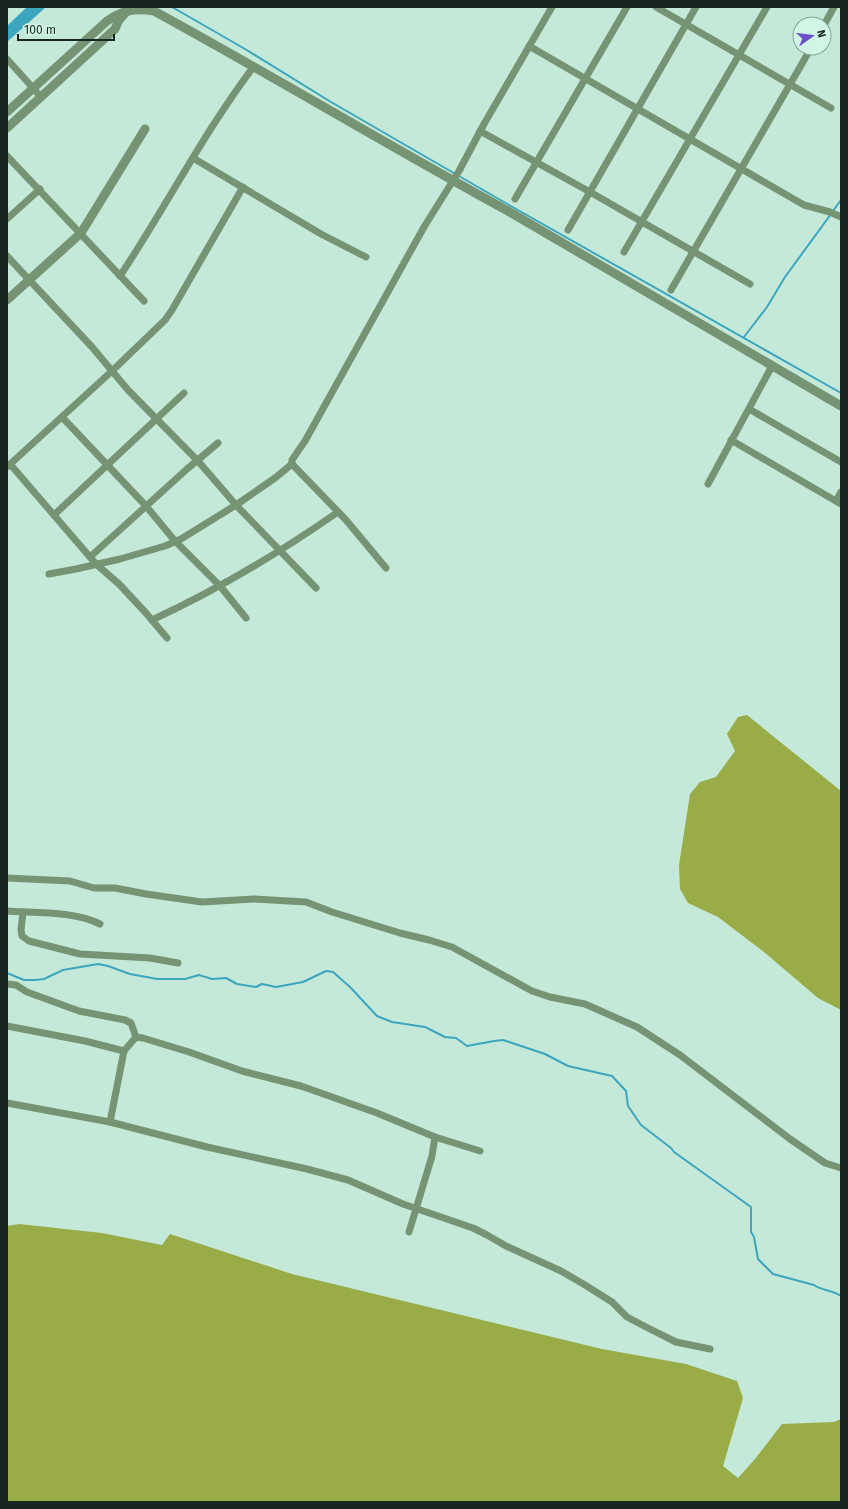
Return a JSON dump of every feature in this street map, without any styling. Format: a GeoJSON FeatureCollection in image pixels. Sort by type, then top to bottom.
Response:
{"type":"FeatureCollection","features":[{"type":"Feature","properties":{"kind":"street"},"geometry":{"type":"LineString","coordinates":[[49,574],[150,550],[176,541],[236,505],[275,478],[292,464],[292,460],[424,227],[456,176],[480,131],[552,7]]}},
{"type":"Feature","properties":{"kind":"street"},"geometry":{"type":"LineString","coordinates":[[515,199],[627,7]]}},
{"type":"Feature","properties":{"kind":"street"},"geometry":{"type":"LineString","coordinates":[[656,7],[832,108]]}},
{"type":"Feature","properties":{"kind":"street"},"geometry":{"type":"LineString","coordinates":[[568,230],[696,7]]}},
{"type":"Feature","properties":{"kind":"street"},"geometry":{"type":"LineString","coordinates":[[624,252],[767,7]]}},
{"type":"Feature","properties":{"kind":"street"},"geometry":{"type":"LineString","coordinates":[[829,16],[834,7]]}},
{"type":"Feature","properties":{"kind":"street"},"geometry":{"type":"LineString","coordinates":[[7,112],[107,21],[118,13],[128,10],[142,9],[154,11],[456,176],[508,211],[841,406]]}},
{"type":"Feature","properties":{"kind":"street"},"geometry":{"type":"LineString","coordinates":[[7,128],[115,28],[119,20],[128,10]]}},
{"type":"Feature","properties":{"kind":"street"},"geometry":{"type":"LineString","coordinates":[[529,46],[804,205],[835,214]]}},
{"type":"Feature","properties":{"kind":"street"},"geometry":{"type":"LineString","coordinates":[[671,290],[806,56]]}},
{"type":"Feature","properties":{"kind":"street"},"geometry":{"type":"LineString","coordinates":[[7,59],[41,97]]}},
{"type":"Feature","properties":{"kind":"street"},"geometry":{"type":"LineString","coordinates":[[120,276],[142,244],[205,137],[254,66]]}},
{"type":"Feature","properties":{"kind":"street"},"geometry":{"type":"LineString","coordinates":[[7,300],[87,227],[145,129]]}},
{"type":"Feature","properties":{"kind":"street"},"geometry":{"type":"LineString","coordinates":[[480,131],[750,284]]}},
{"type":"Feature","properties":{"kind":"street"},"geometry":{"type":"LineString","coordinates":[[193,158],[238,183],[321,234],[366,257]]}},
{"type":"Feature","properties":{"kind":"street"},"geometry":{"type":"LineString","coordinates":[[8,160],[40,190],[144,301]]}},
{"type":"Feature","properties":{"kind":"street"},"geometry":{"type":"LineString","coordinates":[[167,638],[119,584],[96,564],[54,515],[8,466],[156,329],[172,310],[243,187]]}},
{"type":"Feature","properties":{"kind":"street"},"geometry":{"type":"LineString","coordinates":[[7,219],[40,190]]}},
{"type":"Feature","properties":{"kind":"street"},"geometry":{"type":"LineString","coordinates":[[7,256],[83,337],[128,390],[198,461],[236,505],[316,588]]}},
{"type":"Feature","properties":{"kind":"street"},"geometry":{"type":"LineString","coordinates":[[708,484],[772,366]]}},
{"type":"Feature","properties":{"kind":"street"},"geometry":{"type":"LineString","coordinates":[[54,515],[184,393]]}},
{"type":"Feature","properties":{"kind":"street"},"geometry":{"type":"LineString","coordinates":[[749,409],[841,462]]}},
{"type":"Feature","properties":{"kind":"street"},"geometry":{"type":"LineString","coordinates":[[62,417],[146,506],[176,541],[220,586],[246,618]]}},
{"type":"Feature","properties":{"kind":"street"},"geometry":{"type":"LineString","coordinates":[[731,440],[838,503],[841,492]]}},
{"type":"Feature","properties":{"kind":"street"},"geometry":{"type":"LineString","coordinates":[[90,557],[218,443]]}},
{"type":"Feature","properties":{"kind":"street"},"geometry":{"type":"LineString","coordinates":[[292,464],[338,512],[386,568]]}},
{"type":"Feature","properties":{"kind":"street"},"geometry":{"type":"LineString","coordinates":[[152,620],[220,586],[280,551],[338,512]]}},
{"type":"Feature","properties":{"kind":"street"},"geometry":{"type":"LineString","coordinates":[[7,878],[70,881],[94,888],[115,888],[202,902],[254,899],[306,902],[332,912],[400,933],[452,947],[532,991],[585,1004],[637,1027],[680,1055],[790,1139],[825,1163],[841,1168]]}},
{"type":"Feature","properties":{"kind":"street"},"geometry":{"type":"LineString","coordinates":[[7,911],[78,917],[100,924]]}},
{"type":"Feature","properties":{"kind":"street"},"geometry":{"type":"LineString","coordinates":[[23,912],[21,930],[22,936],[29,941],[80,954],[136,957],[178,963]]}},
{"type":"Feature","properties":{"kind":"street"},"geometry":{"type":"LineString","coordinates":[[7,984],[16,985],[27,992],[79,1011],[125,1020],[131,1023],[136,1037]]}},
{"type":"Feature","properties":{"kind":"street"},"geometry":{"type":"LineString","coordinates":[[7,1026],[85,1041],[124,1051]]}},
{"type":"Feature","properties":{"kind":"street"},"geometry":{"type":"LineString","coordinates":[[110,1122],[124,1051],[136,1037]]}},
{"type":"Feature","properties":{"kind":"street"},"geometry":{"type":"LineString","coordinates":[[136,1037],[189,1052],[242,1071],[301,1086],[377,1113],[435,1137],[480,1151]]}},
{"type":"Feature","properties":{"kind":"street"},"geometry":{"type":"LineString","coordinates":[[7,1102],[110,1122],[207,1147],[307,1169],[348,1180],[417,1209],[473,1228],[506,1246],[561,1271],[612,1302],[627,1317],[648,1328],[676,1342],[710,1349]]}},
{"type":"Feature","properties":{"kind":"street"},"geometry":{"type":"LineString","coordinates":[[409,1232],[432,1156],[435,1137]]}},
{"type":"Feature","properties":{"kind":"green space"},"geometry":{"type":"Polygon","coordinates":[[[747,715],[841,791],[841,1010],[818,998],[764,952],[718,917],[688,903],[680,889],[679,865],[690,794],[700,782],[716,777],[735,751],[727,734],[738,717],[747,715]]]}},
{"type":"Feature","properties":{"kind":"green space"},"geometry":{"type":"Polygon","coordinates":[[[19,1224],[102,1233],[162,1245],[170,1234],[292,1274],[602,1349],[686,1364],[737,1381],[743,1398],[723,1466],[738,1478],[782,1424],[834,1422],[841,1419],[841,1502],[7,1502],[7,1226],[19,1224]]]}},
{"type":"Feature","properties":{"kind":"water"},"geometry":{"type":"Polygon","coordinates":[[[27,7],[46,7],[7,42],[7,26],[27,7]]]}},
{"type":"Feature","properties":{"kind":"waterway"},"geometry":{"type":"LineString","coordinates":[[172,7],[245,49],[331,102],[509,205],[841,393]]}},
{"type":"Feature","properties":{"kind":"waterway"},"geometry":{"type":"LineString","coordinates":[[833,211],[841,200]]}},
{"type":"Feature","properties":{"kind":"waterway"},"geometry":{"type":"LineString","coordinates":[[744,337],[767,307],[785,277],[831,214]]}},
{"type":"Feature","properties":{"kind":"waterway"},"geometry":{"type":"LineString","coordinates":[[7,973],[24,980],[35,980],[44,979],[63,970],[98,964],[130,974],[157,979],[185,979],[199,975],[212,979],[226,978],[237,984],[256,987],[262,984],[276,987],[303,982],[326,971],[333,972],[350,987],[377,1016],[392,1022],[425,1027],[445,1037],[456,1038],[467,1046],[503,1040],[545,1054],[568,1066],[612,1076],[626,1091],[628,1106],[641,1125],[674,1152],[751,1207],[751,1232],[754,1237],[758,1259],[773,1274],[814,1285],[841,1296]]}}]}
